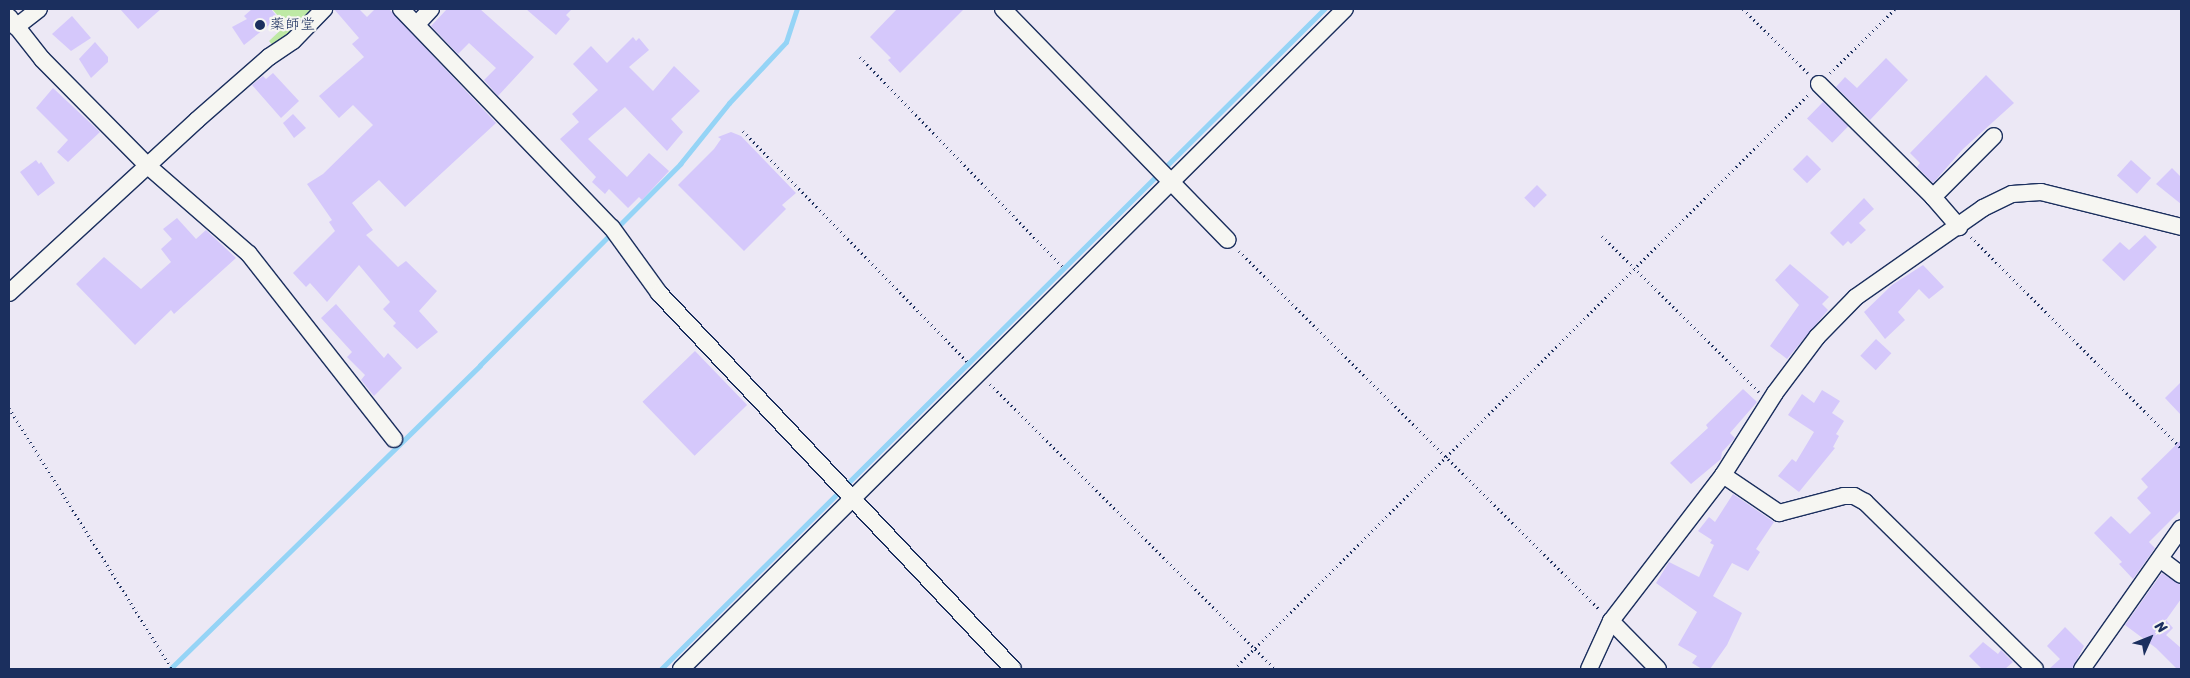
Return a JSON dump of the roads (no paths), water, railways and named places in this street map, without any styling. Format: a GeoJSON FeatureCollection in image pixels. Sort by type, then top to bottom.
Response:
{"type":"FeatureCollection","features":[{"type":"Feature","properties":{"kind":"street"},"geometry":{"type":"LineString","coordinates":[[39,9],[13,22],[42,59],[148,166],[249,254],[394,440]]}},
{"type":"Feature","properties":{"kind":"street"},"geometry":{"type":"LineString","coordinates":[[9,293],[269,56],[293,41],[324,9]]}},
{"type":"Feature","properties":{"kind":"street"},"geometry":{"type":"LineString","coordinates":[[401,9],[418,23],[612,228],[659,294],[1014,669]]}},
{"type":"Feature","properties":{"kind":"street"},"geometry":{"type":"LineString","coordinates":[[418,23],[431,9]]}},
{"type":"Feature","properties":{"kind":"street"},"geometry":{"type":"LineString","coordinates":[[1003,9],[1172,180],[1228,240]]}},
{"type":"Feature","properties":{"kind":"street"},"geometry":{"type":"LineString","coordinates":[[681,669],[1346,9]]}},
{"type":"Feature","properties":{"kind":"street"},"geometry":{"type":"LineString","coordinates":[[1819,84],[1933,197],[1959,227]]}},
{"type":"Feature","properties":{"kind":"street"},"geometry":{"type":"LineString","coordinates":[[1933,197],[1994,136]]}},
{"type":"Feature","properties":{"kind":"street"},"geometry":{"type":"LineString","coordinates":[[1589,669],[1611,621],[1723,475],[1769,402],[1817,337],[1856,297],[1999,198],[2024,192],[2041,192],[2181,227]]}},
{"type":"Feature","properties":{"kind":"street"},"geometry":{"type":"LineString","coordinates":[[1723,475],[1779,513],[1844,496],[1865,502],[2035,669]]}},
{"type":"Feature","properties":{"kind":"street"},"geometry":{"type":"LineString","coordinates":[[2082,669],[2181,528]]}},
{"type":"Feature","properties":{"kind":"street"},"geometry":{"type":"LineString","coordinates":[[2160,559],[2181,575]]}},
{"type":"Feature","properties":{"kind":"street"},"geometry":{"type":"LineString","coordinates":[[1611,621],[1658,669]]}},
{"type":"Feature","properties":{"kind":"waterway"},"geometry":{"type":"LineString","coordinates":[[170,669],[480,365],[680,164],[729,103],[786,42],[797,9]]}},
{"type":"Feature","properties":{"kind":"waterway"},"geometry":{"type":"LineString","coordinates":[[661,669],[1324,9]]}},
{"type":"Feature","properties":{"kind":"place","name":"薬師堂"},"geometry":{"type":"Point","coordinates":[260,25]}}]}
